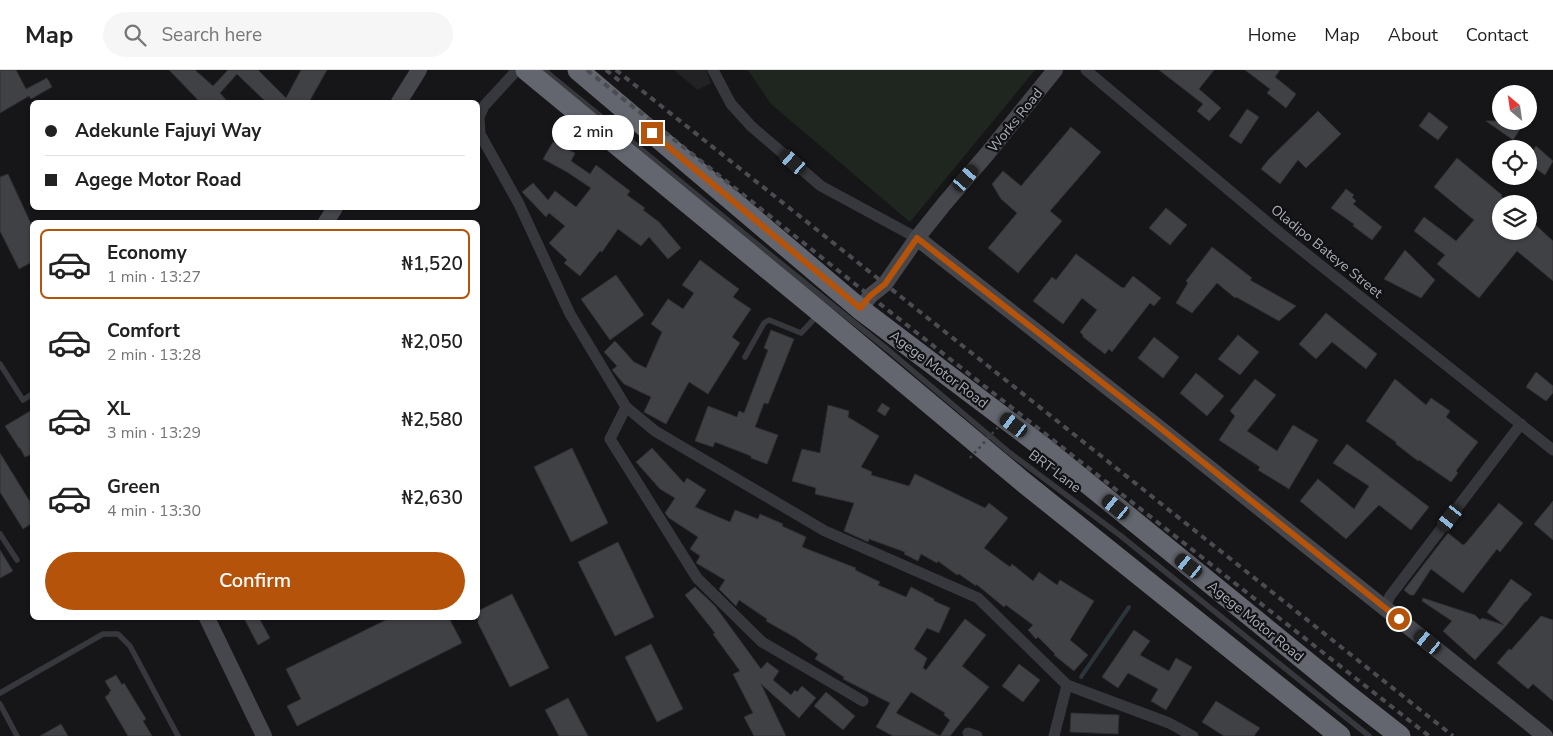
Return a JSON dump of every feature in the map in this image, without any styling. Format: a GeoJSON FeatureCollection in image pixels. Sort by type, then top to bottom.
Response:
{"type":"FeatureCollection","features":[{"type":"Feature","properties":{"kind":"highway"},"geometry":{"type":"LineString","coordinates":[[526,70],[1022,481],[1340,736]]}},
{"type":"Feature","properties":{"kind":"highway","name":"Agege Motor Road"},"geometry":{"type":"LineString","coordinates":[[578,70],[860,308],[1044,448],[1400,736]]}},
{"type":"Feature","properties":{"kind":"street"},"geometry":{"type":"LineString","coordinates":[[400,100],[418,70]]}},
{"type":"Feature","properties":{"kind":"street"},"geometry":{"type":"LineString","coordinates":[[480,115],[484,106],[517,70]]}},
{"type":"Feature","properties":{"kind":"street"},"geometry":{"type":"LineString","coordinates":[[713,70],[731,104],[751,126],[821,186],[917,238],[1154,423],[1545,736]]}},
{"type":"Feature","properties":{"kind":"street","name":"Works Road"},"geometry":{"type":"LineString","coordinates":[[860,308],[870,296],[885,284],[917,238],[1055,70]]}},
{"type":"Feature","properties":{"kind":"street","name":"Oladipo Bateye Street"},"geometry":{"type":"LineString","coordinates":[[1086,70],[1280,233],[1553,450]]}},
{"type":"Feature","properties":{"kind":"street"},"geometry":{"type":"LineString","coordinates":[[480,134],[519,204],[570,314],[626,406],[654,432],[825,531],[978,598],[1068,685],[1169,723],[1193,736]]}},
{"type":"Feature","properties":{"kind":"street"},"geometry":{"type":"LineString","coordinates":[[626,406],[610,440],[697,578],[762,642],[863,702]]}},
{"type":"Feature","properties":{"kind":"street"},"geometry":{"type":"LineString","coordinates":[[1385,607],[1390,596],[1521,424]]}},
{"type":"Feature","properties":{"kind":"street"},"geometry":{"type":"LineString","coordinates":[[208,620],[264,736]]}},
{"type":"Feature","properties":{"kind":"street"},"geometry":{"type":"LineString","coordinates":[[1054,736],[1068,685]]}},
{"type":"Feature","properties":{"kind":"lane","name":"BRT Lane"},"geometry":{"type":"LineString","coordinates":[[544,70],[887,349],[1010,453],[1121,536],[1369,736]]}},
{"type":"Feature","properties":{"kind":"lane"},"geometry":{"type":"LineString","coordinates":[[745,357],[764,323],[769,320],[801,333],[820,312]]}},
{"type":"Feature","properties":{"kind":"lane"},"geometry":{"type":"LineString","coordinates":[[0,364],[24,400],[30,396]]}},
{"type":"Feature","properties":{"kind":"lane"},"geometry":{"type":"LineString","coordinates":[[0,534],[17,560]]}},
{"type":"Feature","properties":{"kind":"lane"},"geometry":{"type":"LineString","coordinates":[[0,693],[103,634],[118,634],[130,646],[178,736]]}},
{"type":"Feature","properties":{"kind":"lane"},"geometry":{"type":"LineString","coordinates":[[0,704],[17,736]]}},
{"type":"Feature","properties":{"kind":"path"},"geometry":{"type":"LineString","coordinates":[[970,458],[1011,412]]}},
{"type":"Feature","properties":{"kind":"shaded area"},"geometry":{"type":"Polygon","coordinates":[[[674,70],[706,70],[711,83],[698,90],[674,70]]]}},
{"type":"Feature","properties":{"kind":"shaded area"},"geometry":{"type":"Polygon","coordinates":[[[748,70],[1035,70],[910,222],[771,104],[748,70]]]}},
{"type":"Feature","properties":{"kind":"building"},"geometry":{"type":"Polygon","coordinates":[[[0,70],[16,70],[26,89],[47,78],[52,87],[31,99],[29,96],[0,113],[0,70]]]}},
{"type":"Feature","properties":{"kind":"building"},"geometry":{"type":"Polygon","coordinates":[[[169,70],[195,70],[213,86],[228,70],[258,70],[286,98],[301,70],[327,70],[310,100],[264,100],[237,74],[220,93],[226,100],[198,100],[169,70]]]}},
{"type":"Feature","properties":{"kind":"building"},"geometry":{"type":"Polygon","coordinates":[[[1159,70],[1214,70],[1199,89],[1221,108],[1209,121],[1197,111],[1203,104],[1159,70]]]}},
{"type":"Feature","properties":{"kind":"building"},"geometry":{"type":"Polygon","coordinates":[[[1245,70],[1280,70],[1275,77],[1296,94],[1286,108],[1267,93],[1270,89],[1245,70]]]}},
{"type":"Feature","properties":{"kind":"building"},"geometry":{"type":"Polygon","coordinates":[[[1247,109],[1259,117],[1241,144],[1229,136],[1247,109]]]}},
{"type":"Feature","properties":{"kind":"building"},"geometry":{"type":"Polygon","coordinates":[[[1318,111],[1341,134],[1306,168],[1298,160],[1280,184],[1261,169],[1318,111]]]}},
{"type":"Feature","properties":{"kind":"building"},"geometry":{"type":"Polygon","coordinates":[[[1429,112],[1448,127],[1438,140],[1419,126],[1429,112]]]}},
{"type":"Feature","properties":{"kind":"building"},"geometry":{"type":"Polygon","coordinates":[[[1071,127],[1101,152],[1050,211],[1062,221],[1018,273],[988,248],[1017,213],[1001,199],[992,184],[1003,171],[1021,186],[1071,127]]]}},
{"type":"Feature","properties":{"kind":"building"},"geometry":{"type":"Polygon","coordinates":[[[1499,130],[1519,130],[1513,140],[1499,130]]]}},
{"type":"Feature","properties":{"kind":"building"},"geometry":{"type":"Polygon","coordinates":[[[553,142],[575,153],[571,161],[590,174],[596,165],[630,191],[627,195],[645,208],[643,210],[659,222],[681,248],[668,259],[649,237],[641,246],[618,229],[602,252],[600,251],[580,276],[564,263],[567,260],[549,243],[565,226],[549,213],[546,217],[522,192],[533,183],[548,200],[555,191],[576,207],[591,188],[543,159],[553,142]]]}},
{"type":"Feature","properties":{"kind":"building"},"geometry":{"type":"Polygon","coordinates":[[[1537,147],[1553,161],[1545,175],[1537,170],[1537,147]]]}},
{"type":"Feature","properties":{"kind":"building"},"geometry":{"type":"Polygon","coordinates":[[[1457,158],[1502,195],[1492,195],[1492,240],[1537,240],[1537,226],[1553,241],[1553,281],[1517,251],[1479,298],[1437,264],[1445,255],[1414,231],[1424,217],[1456,241],[1474,220],[1434,187],[1457,158]]]}},
{"type":"Feature","properties":{"kind":"building"},"geometry":{"type":"Polygon","coordinates":[[[8,174],[30,222],[30,263],[19,269],[0,231],[0,177],[8,174]]]}},
{"type":"Feature","properties":{"kind":"building"},"geometry":{"type":"Polygon","coordinates":[[[1346,189],[1354,195],[1352,197],[1356,201],[1353,204],[1382,227],[1372,240],[1353,226],[1354,224],[1331,208],[1346,189]]]}},
{"type":"Feature","properties":{"kind":"building"},"geometry":{"type":"Polygon","coordinates":[[[1166,208],[1187,225],[1170,245],[1149,228],[1166,208]]]}},
{"type":"Feature","properties":{"kind":"building"},"geometry":{"type":"Polygon","coordinates":[[[1212,247],[1252,278],[1250,280],[1296,306],[1279,321],[1235,298],[1217,283],[1192,313],[1176,303],[1188,283],[1186,281],[1212,247]]]}},
{"type":"Feature","properties":{"kind":"building"},"geometry":{"type":"Polygon","coordinates":[[[1405,250],[1435,280],[1421,298],[1384,279],[1405,250]]]}},
{"type":"Feature","properties":{"kind":"building"},"geometry":{"type":"Polygon","coordinates":[[[1076,254],[1121,287],[1124,288],[1133,276],[1161,298],[1154,306],[1150,303],[1112,352],[1109,349],[1105,354],[1083,337],[1080,332],[1097,310],[1082,298],[1063,324],[1033,301],[1052,277],[1056,280],[1076,254]]]}},
{"type":"Feature","properties":{"kind":"building"},"geometry":{"type":"Polygon","coordinates":[[[700,260],[739,289],[733,297],[751,309],[732,337],[740,343],[708,394],[689,382],[666,424],[644,412],[651,397],[624,384],[612,370],[617,366],[604,352],[615,341],[634,362],[646,368],[662,332],[651,324],[668,299],[683,309],[694,293],[682,285],[700,260]]]}},
{"type":"Feature","properties":{"kind":"building"},"geometry":{"type":"Polygon","coordinates":[[[616,275],[644,315],[610,340],[581,299],[616,275]]]}},
{"type":"Feature","properties":{"kind":"building"},"geometry":{"type":"Polygon","coordinates":[[[1326,313],[1377,354],[1366,369],[1332,342],[1316,359],[1299,344],[1326,313]]]}},
{"type":"Feature","properties":{"kind":"building"},"geometry":{"type":"Polygon","coordinates":[[[771,330],[794,339],[768,404],[764,403],[755,427],[778,435],[767,464],[715,442],[713,447],[695,441],[708,406],[737,417],[739,411],[744,413],[768,350],[764,348],[771,330]]]}},
{"type":"Feature","properties":{"kind":"building"},"geometry":{"type":"Polygon","coordinates":[[[1238,335],[1259,352],[1240,375],[1218,359],[1238,335]]]}},
{"type":"Feature","properties":{"kind":"building"},"geometry":{"type":"Polygon","coordinates":[[[1154,337],[1179,357],[1163,378],[1138,358],[1154,337]]]}},
{"type":"Feature","properties":{"kind":"building"},"geometry":{"type":"Polygon","coordinates":[[[1536,372],[1553,386],[1553,393],[1546,401],[1526,387],[1536,372]]]}},
{"type":"Feature","properties":{"kind":"building"},"geometry":{"type":"Polygon","coordinates":[[[1196,373],[1224,396],[1207,416],[1180,393],[1196,373]]]}},
{"type":"Feature","properties":{"kind":"building"},"geometry":{"type":"Polygon","coordinates":[[[1255,379],[1276,395],[1247,431],[1277,451],[1293,425],[1318,440],[1289,489],[1258,470],[1260,467],[1219,440],[1235,416],[1230,411],[1255,379]]]}},
{"type":"Feature","properties":{"kind":"building"},"geometry":{"type":"Polygon","coordinates":[[[1395,379],[1426,405],[1431,398],[1450,411],[1446,417],[1478,442],[1456,471],[1458,473],[1451,482],[1418,461],[1396,444],[1396,442],[1366,421],[1395,379]]]}},
{"type":"Feature","properties":{"kind":"building"},"geometry":{"type":"Polygon","coordinates":[[[882,403],[890,408],[885,416],[877,411],[882,403]]]}},
{"type":"Feature","properties":{"kind":"building"},"geometry":{"type":"Polygon","coordinates":[[[828,405],[849,411],[848,417],[879,436],[861,467],[872,472],[871,475],[909,486],[915,474],[985,508],[989,503],[1008,518],[984,548],[1010,567],[1012,564],[1033,581],[1039,572],[1057,585],[1060,580],[1094,601],[1070,640],[1088,655],[1074,671],[1054,655],[1038,637],[1036,639],[1028,630],[1033,625],[1006,605],[1004,607],[976,584],[976,586],[938,561],[937,563],[921,554],[918,561],[904,554],[905,552],[869,539],[868,542],[844,531],[854,503],[815,494],[816,488],[792,481],[802,449],[820,453],[828,405]]]}},
{"type":"Feature","properties":{"kind":"building"},"geometry":{"type":"Polygon","coordinates":[[[30,411],[30,455],[25,457],[5,426],[30,411]]]}},
{"type":"Feature","properties":{"kind":"building"},"geometry":{"type":"Polygon","coordinates":[[[1347,444],[1429,507],[1411,530],[1379,505],[1346,539],[1300,501],[1318,479],[1354,509],[1369,486],[1333,463],[1347,444]]]}},
{"type":"Feature","properties":{"kind":"building"},"geometry":{"type":"Polygon","coordinates":[[[572,448],[608,523],[571,542],[534,467],[572,448]]]}},
{"type":"Feature","properties":{"kind":"building"},"geometry":{"type":"Polygon","coordinates":[[[652,448],[684,483],[687,478],[706,490],[695,507],[730,522],[735,510],[758,519],[760,514],[806,537],[802,547],[856,568],[855,570],[880,582],[878,585],[906,597],[911,587],[950,608],[939,633],[927,628],[914,649],[927,658],[923,668],[926,670],[965,619],[986,635],[962,666],[989,687],[950,736],[940,736],[893,736],[876,727],[890,703],[843,679],[844,677],[815,659],[818,654],[796,638],[766,621],[767,619],[739,600],[736,606],[719,589],[725,580],[696,563],[700,556],[690,549],[698,537],[669,518],[665,513],[675,498],[660,489],[636,462],[652,448]],[[911,692],[896,713],[940,736],[950,720],[944,715],[945,713],[911,692]]]}},
{"type":"Feature","properties":{"kind":"building"},"geometry":{"type":"Polygon","coordinates":[[[0,453],[30,502],[30,524],[23,529],[0,492],[0,453]]]}},
{"type":"Feature","properties":{"kind":"building"},"geometry":{"type":"Polygon","coordinates":[[[1553,501],[1553,540],[1534,524],[1553,501]]]}},
{"type":"Feature","properties":{"kind":"building"},"geometry":{"type":"Polygon","coordinates":[[[1499,503],[1523,523],[1500,552],[1497,549],[1463,593],[1431,569],[1414,595],[1410,595],[1404,590],[1448,533],[1463,545],[1465,544],[1499,503]]]}},
{"type":"Feature","properties":{"kind":"building"},"geometry":{"type":"Polygon","coordinates":[[[618,542],[654,617],[615,636],[578,562],[618,542]]]}},
{"type":"Feature","properties":{"kind":"building"},"geometry":{"type":"Polygon","coordinates":[[[0,550],[13,571],[0,578],[0,550]]]}},
{"type":"Feature","properties":{"kind":"building"},"geometry":{"type":"Polygon","coordinates":[[[1511,579],[1532,594],[1475,660],[1443,631],[1452,621],[1422,601],[1423,598],[1475,615],[1480,620],[1482,618],[1504,625],[1487,612],[1511,579]]]}},
{"type":"Feature","properties":{"kind":"building"},"geometry":{"type":"Polygon","coordinates":[[[695,587],[715,606],[761,669],[767,662],[779,671],[773,680],[791,695],[802,686],[816,698],[799,718],[761,684],[786,736],[754,736],[744,717],[753,713],[733,674],[740,671],[713,634],[715,633],[685,595],[695,587]]]}},
{"type":"Feature","properties":{"kind":"building"},"geometry":{"type":"Polygon","coordinates":[[[512,594],[549,668],[510,687],[478,623],[478,620],[480,620],[480,610],[512,594]]]}},
{"type":"Feature","properties":{"kind":"building"},"geometry":{"type":"Polygon","coordinates":[[[1541,616],[1553,620],[1553,701],[1533,684],[1528,689],[1497,663],[1541,616]]]}},
{"type":"Feature","properties":{"kind":"building"},"geometry":{"type":"Polygon","coordinates":[[[245,620],[260,620],[270,638],[258,645],[245,620]]]}},
{"type":"Feature","properties":{"kind":"building"},"geometry":{"type":"Polygon","coordinates":[[[386,620],[450,620],[462,643],[297,726],[287,706],[301,699],[286,669],[386,620]]]}},
{"type":"Feature","properties":{"kind":"building"},"geometry":{"type":"Polygon","coordinates":[[[1134,630],[1150,641],[1140,655],[1169,671],[1176,658],[1192,667],[1166,710],[1151,701],[1158,689],[1128,673],[1118,688],[1102,677],[1134,630]]]}},
{"type":"Feature","properties":{"kind":"building"},"geometry":{"type":"Polygon","coordinates":[[[651,644],[683,709],[657,722],[625,657],[651,644]]]}},
{"type":"Feature","properties":{"kind":"building"},"geometry":{"type":"Polygon","coordinates":[[[1019,664],[1040,680],[1023,702],[1002,686],[1019,664]]]}},
{"type":"Feature","properties":{"kind":"building"},"geometry":{"type":"Polygon","coordinates":[[[116,675],[122,685],[124,683],[146,719],[143,721],[152,736],[128,736],[105,697],[111,691],[105,681],[116,675]]]}},
{"type":"Feature","properties":{"kind":"building"},"geometry":{"type":"Polygon","coordinates":[[[826,692],[855,716],[843,730],[814,706],[826,692]]]}},
{"type":"Feature","properties":{"kind":"building"},"geometry":{"type":"Polygon","coordinates":[[[568,698],[588,736],[559,736],[545,710],[568,698]]]}},
{"type":"Feature","properties":{"kind":"building"},"geometry":{"type":"Polygon","coordinates":[[[1216,701],[1260,728],[1254,736],[1224,736],[1202,722],[1216,701]]]}},
{"type":"Feature","properties":{"kind":"building"},"geometry":{"type":"Polygon","coordinates":[[[1071,713],[1119,715],[1118,734],[1070,732],[1071,713]]]}},
{"type":"Feature","properties":{"kind":"building"},"geometry":{"type":"Polygon","coordinates":[[[61,724],[68,736],[40,736],[61,724]]]}},
{"type":"Feature","properties":{"kind":"waterway"},"geometry":{"type":"LineString","coordinates":[[1081,677],[1129,607]]}},
{"type":"Feature","properties":{"kind":"railway"},"geometry":{"type":"LineString","coordinates":[[587,70],[870,296],[1429,736]]}},
{"type":"Feature","properties":{"kind":"railway"},"geometry":{"type":"LineString","coordinates":[[606,70],[621,82]]}},
{"type":"Feature","properties":{"kind":"railway"},"geometry":{"type":"LineString","coordinates":[[616,70],[1453,736]]}},
{"type":"Feature","properties":{"kind":"route"},"geometry":{"type":"LineString","coordinates":[[652,133],[860,308],[870,296],[885,284],[917,238],[1154,423],[1399,619]]}}]}
